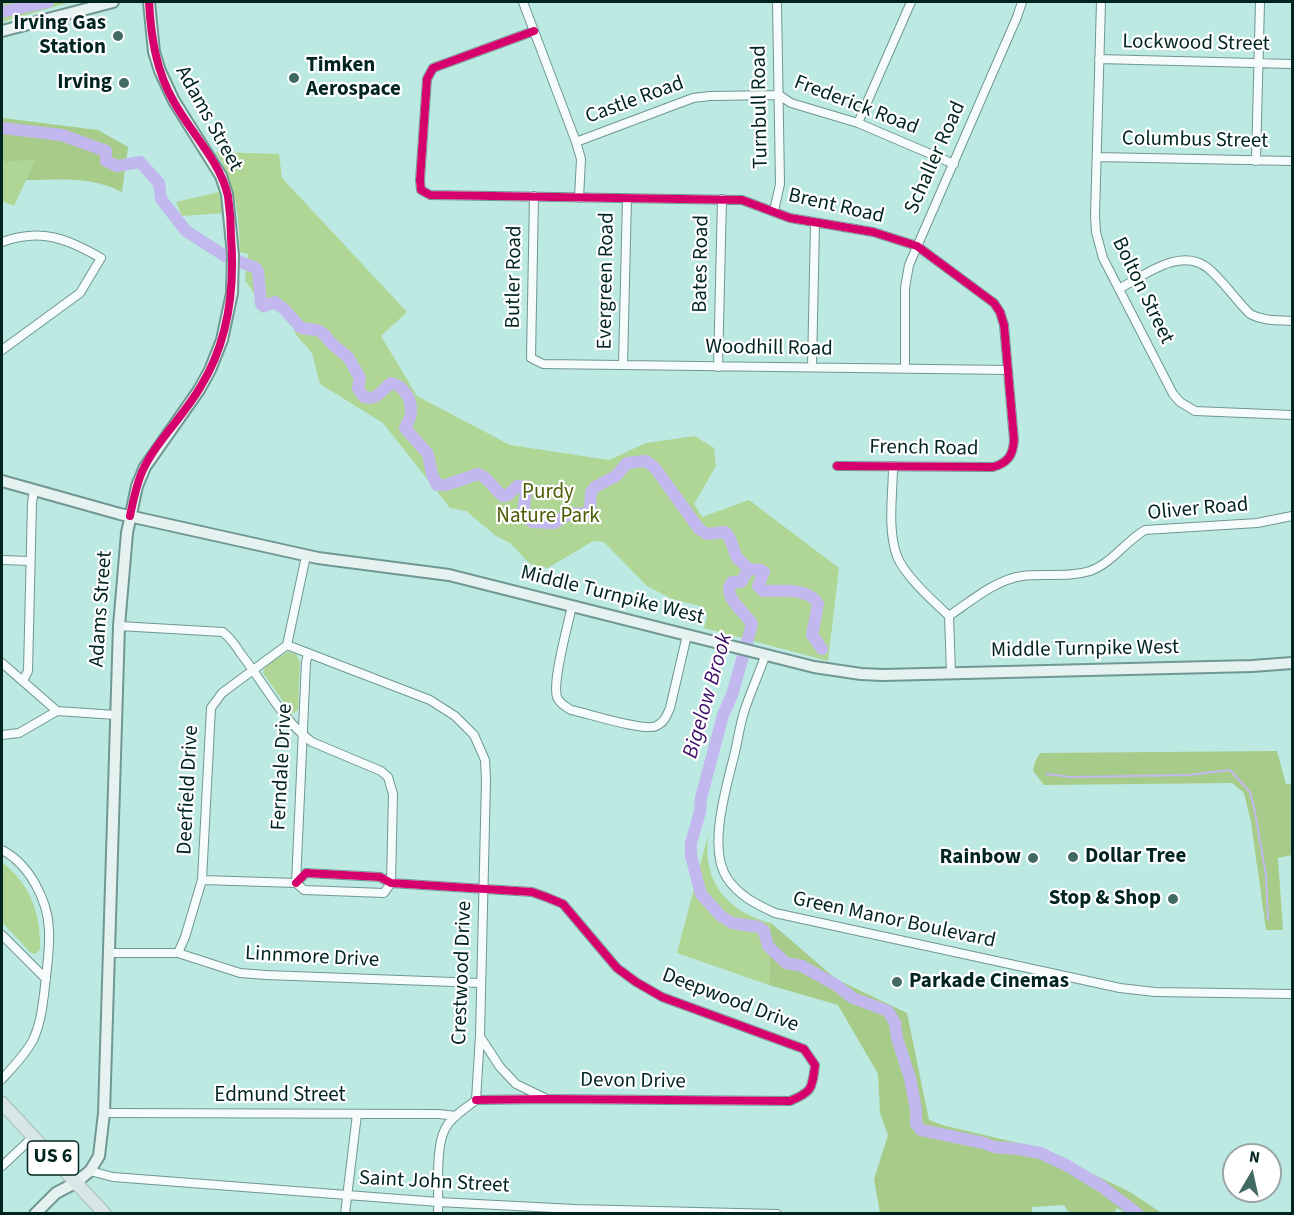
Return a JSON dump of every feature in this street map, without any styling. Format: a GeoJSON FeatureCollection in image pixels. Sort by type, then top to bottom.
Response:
{"type":"FeatureCollection","features":[{"type":"Feature","properties":{"kind":"main road"},"geometry":{"type":"LineString","coordinates":[[2,31],[113,2]]}},
{"type":"Feature","properties":{"kind":"main road","name":"Adams Street"},"geometry":{"type":"LineString","coordinates":[[90,1171],[99,1156],[104,1113],[119,626],[130,516],[137,486],[145,467],[199,390],[210,370],[229,315],[232,293],[233,258],[227,194],[221,176],[174,101],[164,80],[154,52],[149,2]]}},
{"type":"Feature","properties":{"kind":"main road","name":"Middle Turnpike West"},"geometry":{"type":"LineString","coordinates":[[2,481],[130,516],[306,555],[449,575],[814,668],[861,674],[1252,666],[1293,663]]}},
{"type":"Feature","properties":{"kind":"main road","name":"US 6"},"geometry":{"type":"LineString","coordinates":[[2,1103],[105,1214]]}},
{"type":"Feature","properties":{"kind":"main road"},"geometry":{"type":"LineString","coordinates":[[35,1214],[56,1193],[90,1171]]}},
{"type":"Feature","properties":{"kind":"street"},"geometry":{"type":"LineString","coordinates":[[523,2],[581,159],[579,198]]}},
{"type":"Feature","properties":{"kind":"street","name":"Turnbull Road"},"geometry":{"type":"LineString","coordinates":[[774,211],[780,184],[777,2]]}},
{"type":"Feature","properties":{"kind":"street"},"geometry":{"type":"LineString","coordinates":[[858,123],[911,2]]}},
{"type":"Feature","properties":{"kind":"street","name":"Schaller Road"},"geometry":{"type":"LineString","coordinates":[[905,369],[905,288],[909,265],[1022,2]]}},
{"type":"Feature","properties":{"kind":"street","name":"Bolton Street"},"geometry":{"type":"LineString","coordinates":[[1101,2],[1096,232],[1103,258],[1173,394],[1187,408],[1213,413],[1293,415]]}},
{"type":"Feature","properties":{"kind":"street"},"geometry":{"type":"LineString","coordinates":[[1256,160],[1260,2]]}},
{"type":"Feature","properties":{"kind":"street","name":"Brent Road"},"geometry":{"type":"LineString","coordinates":[[534,31],[433,68],[427,79],[420,180],[422,190],[430,195],[742,200],[790,218],[873,232],[917,246],[994,303],[1000,312],[1004,325],[1014,440],[1013,452],[1009,459]]}},
{"type":"Feature","properties":{"kind":"street","name":"Lockwood Street"},"geometry":{"type":"LineString","coordinates":[[1099,59],[1293,64]]}},
{"type":"Feature","properties":{"kind":"street","name":"Frederick Road"},"geometry":{"type":"LineString","coordinates":[[779,95],[791,103],[858,123],[954,164]]}},
{"type":"Feature","properties":{"kind":"street","name":"Castle Road"},"geometry":{"type":"LineString","coordinates":[[576,142],[693,98],[779,95]]}},
{"type":"Feature","properties":{"kind":"street","name":"Columbus Street"},"geometry":{"type":"LineString","coordinates":[[1098,157],[1293,161]]}},
{"type":"Feature","properties":{"kind":"street","name":"Butler Road"},"geometry":{"type":"LineString","coordinates":[[531,358],[534,196]]}},
{"type":"Feature","properties":{"kind":"street","name":"Evergreen Road"},"geometry":{"type":"LineString","coordinates":[[623,365],[627,198]]}},
{"type":"Feature","properties":{"kind":"street","name":"Bates Road"},"geometry":{"type":"LineString","coordinates":[[718,367],[722,199]]}},
{"type":"Feature","properties":{"kind":"street"},"geometry":{"type":"LineString","coordinates":[[812,367],[815,224]]}},
{"type":"Feature","properties":{"kind":"street"},"geometry":{"type":"LineString","coordinates":[[2,242],[34,235],[54,236],[79,245],[101,258],[80,293],[2,350]]}},
{"type":"Feature","properties":{"kind":"street"},"geometry":{"type":"LineString","coordinates":[[1119,289],[1174,261],[1195,262],[1207,267],[1250,314],[1258,318],[1293,321]]}},
{"type":"Feature","properties":{"kind":"street","name":"Woodhill Road"},"geometry":{"type":"LineString","coordinates":[[531,358],[543,364],[1008,370]]}},
{"type":"Feature","properties":{"kind":"street","name":"French Road"},"geometry":{"type":"LineString","coordinates":[[837,466],[993,467],[1002,465],[1009,459]]}},
{"type":"Feature","properties":{"kind":"street"},"geometry":{"type":"LineString","coordinates":[[893,466],[892,525],[897,557],[908,573],[949,616],[951,673]]}},
{"type":"Feature","properties":{"kind":"street"},"geometry":{"type":"LineString","coordinates":[[23,681],[28,671],[34,490]]}},
{"type":"Feature","properties":{"kind":"street","name":"Oliver Road"},"geometry":{"type":"LineString","coordinates":[[949,616],[1005,581],[1021,576],[1091,571],[1106,562],[1133,537],[1145,530],[1249,524],[1293,516]]}},
{"type":"Feature","properties":{"kind":"street"},"geometry":{"type":"LineString","coordinates":[[287,645],[306,555]]}},
{"type":"Feature","properties":{"kind":"street"},"geometry":{"type":"LineString","coordinates":[[2,560],[30,561]]}},
{"type":"Feature","properties":{"kind":"street"},"geometry":{"type":"LineString","coordinates":[[573,606],[556,682],[557,695],[562,704],[582,712],[643,728],[656,727],[666,719],[687,635]]}},
{"type":"Feature","properties":{"kind":"street"},"geometry":{"type":"LineString","coordinates":[[119,626],[223,632],[303,735],[312,742],[381,771],[388,777],[393,794],[391,884]]}},
{"type":"Feature","properties":{"kind":"street","name":"Crestwood Drive"},"geometry":{"type":"LineString","coordinates":[[287,645],[430,700],[455,716],[474,735],[485,760],[480,1036],[476,1100]]}},
{"type":"Feature","properties":{"kind":"street","name":"Deerfield Drive"},"geometry":{"type":"LineString","coordinates":[[178,953],[202,880],[211,708],[222,693],[287,645]]}},
{"type":"Feature","properties":{"kind":"street","name":"Ferndale Drive"},"geometry":{"type":"LineString","coordinates":[[296,883],[308,653]]}},
{"type":"Feature","properties":{"kind":"street","name":"Green Manor Boulevard"},"geometry":{"type":"LineString","coordinates":[[765,656],[744,712],[723,802],[719,842],[720,861],[726,877],[741,894],[755,904],[775,913],[1120,988],[1155,992],[1293,994]]}},
{"type":"Feature","properties":{"kind":"street"},"geometry":{"type":"LineString","coordinates":[[2,663],[57,711]]}},
{"type":"Feature","properties":{"kind":"street"},"geometry":{"type":"LineString","coordinates":[[2,735],[19,733],[57,711],[116,715]]}},
{"type":"Feature","properties":{"kind":"street"},"geometry":{"type":"LineString","coordinates":[[2,850],[21,865],[34,882],[45,908],[49,929],[46,979],[40,1018],[34,1038],[23,1056],[2,1079]]}},
{"type":"Feature","properties":{"kind":"street","name":"Deepwood Drive"},"geometry":{"type":"LineString","coordinates":[[296,883],[306,873],[380,877],[391,884],[532,892],[562,904],[579,921],[617,968],[636,982],[662,997],[804,1049],[815,1065],[813,1083],[806,1095],[790,1101]]}},
{"type":"Feature","properties":{"kind":"street","name":"Deepwood Drive"},"geometry":{"type":"LineString","coordinates":[[202,880],[296,883],[304,890],[384,893],[391,884]]}},
{"type":"Feature","properties":{"kind":"street"},"geometry":{"type":"LineString","coordinates":[[2,935],[46,979]]}},
{"type":"Feature","properties":{"kind":"street","name":"Linnmore Drive"},"geometry":{"type":"LineString","coordinates":[[108,953],[178,953],[240,973],[480,983]]}},
{"type":"Feature","properties":{"kind":"street","name":"Devon Drive"},"geometry":{"type":"LineString","coordinates":[[480,1036],[500,1067],[516,1084],[548,1099]]}},
{"type":"Feature","properties":{"kind":"street"},"geometry":{"type":"LineString","coordinates":[[438,1214],[440,1145],[445,1128],[476,1100]]}},
{"type":"Feature","properties":{"kind":"street","name":"Devon Drive"},"geometry":{"type":"LineString","coordinates":[[476,1100],[790,1101]]}},
{"type":"Feature","properties":{"kind":"street","name":"Edmund Street"},"geometry":{"type":"LineString","coordinates":[[104,1113],[439,1114],[456,1116]]}},
{"type":"Feature","properties":{"kind":"street"},"geometry":{"type":"LineString","coordinates":[[345,1214],[357,1114]]}},
{"type":"Feature","properties":{"kind":"street"},"geometry":{"type":"LineString","coordinates":[[2,1166],[33,1137]]}},
{"type":"Feature","properties":{"kind":"street","name":"Saint John Street"},"geometry":{"type":"LineString","coordinates":[[90,1171],[113,1177],[346,1196],[575,1211],[777,1214]]}},
{"type":"Feature","properties":{"kind":"green space"},"geometry":{"type":"Polygon","coordinates":[[[2,2],[71,2],[2,22],[2,2]]]}},
{"type":"Feature","properties":{"kind":"green space"},"geometry":{"type":"Polygon","coordinates":[[[2,118],[98,130],[128,147],[122,192],[87,181],[26,180],[35,159],[7,162],[2,160],[2,118]]]}},
{"type":"Feature","properties":{"kind":"green space","name":"Purdy Nature Park"},"geometry":{"type":"Polygon","coordinates":[[[216,152],[279,154],[282,178],[407,312],[381,336],[417,396],[510,445],[609,460],[646,443],[695,436],[714,448],[716,466],[694,504],[702,517],[749,500],[839,568],[828,661],[704,628],[707,617],[704,607],[672,599],[647,586],[604,542],[593,541],[548,568],[530,564],[510,543],[496,536],[466,511],[450,508],[383,423],[320,384],[312,353],[297,336],[282,306],[261,313],[253,292],[245,280],[248,254],[240,252],[235,200],[228,176],[216,152]]]}},
{"type":"Feature","properties":{"kind":"green space"},"geometry":{"type":"Polygon","coordinates":[[[36,158],[14,206],[2,201],[2,160],[7,162],[36,158]]]}},
{"type":"Feature","properties":{"kind":"green space"},"geometry":{"type":"Polygon","coordinates":[[[219,192],[224,213],[182,216],[176,202],[219,192]]]}},
{"type":"Feature","properties":{"kind":"green space"},"geometry":{"type":"Polygon","coordinates":[[[288,652],[296,654],[300,662],[298,710],[292,714],[263,673],[266,665],[288,652]]]}},
{"type":"Feature","properties":{"kind":"green space"},"geometry":{"type":"Polygon","coordinates":[[[1277,751],[1286,784],[1292,784],[1292,855],[1278,858],[1283,930],[1266,930],[1251,822],[1244,793],[1232,783],[1044,785],[1033,771],[1040,753],[1277,751]]]}},
{"type":"Feature","properties":{"kind":"green space"},"geometry":{"type":"Polygon","coordinates":[[[709,832],[707,849],[709,865],[720,891],[741,911],[771,923],[769,985],[677,953],[709,832]]]}},
{"type":"Feature","properties":{"kind":"green space"},"geometry":{"type":"Polygon","coordinates":[[[2,862],[27,890],[36,912],[40,950],[35,954],[30,952],[2,922],[2,862]]]}},
{"type":"Feature","properties":{"kind":"green space"},"geometry":{"type":"Polygon","coordinates":[[[771,923],[836,979],[907,1013],[929,1120],[1039,1148],[1130,1192],[1160,1212],[1174,1213],[1125,1213],[1117,1208],[1114,1213],[1069,1213],[1064,1205],[1032,1207],[1032,1214],[880,1213],[874,1179],[888,1135],[880,1113],[878,1074],[838,1005],[769,985],[771,923]]]}},
{"type":"Feature","properties":{"kind":"waterway"},"geometry":{"type":"LineString","coordinates":[[2,12],[48,2]]}},
{"type":"Feature","properties":{"kind":"waterway","name":"Bigelow Brook"},"geometry":{"type":"LineString","coordinates":[[2,128],[62,135],[106,151],[106,161],[117,166],[140,162],[159,183],[161,199],[186,231],[225,256],[256,268],[261,304],[264,306],[275,302],[301,328],[317,330],[324,334],[348,357],[360,378],[358,388],[364,397],[376,396],[391,383],[404,390],[411,409],[411,416],[405,428],[428,454],[437,485],[446,485],[478,474],[503,496],[520,486],[526,492],[523,513],[532,522],[554,523],[571,513],[585,514],[590,509],[591,492],[595,487],[616,476],[627,463],[646,461],[655,468],[699,529],[707,534],[725,532],[730,538],[738,559],[749,569]]}},
{"type":"Feature","properties":{"kind":"waterway","name":"Bigelow Brook"},"geometry":{"type":"LineString","coordinates":[[749,569],[741,582],[732,582],[729,587],[735,604],[752,624],[732,695],[723,715],[691,843],[691,856],[701,894],[721,916],[732,923],[759,927],[764,931],[768,946],[786,963],[802,966],[836,985],[853,998],[888,1011],[895,1023],[897,1038],[910,1078],[916,1109],[916,1124],[921,1130],[994,1147],[1040,1153],[1066,1165],[1101,1186],[1138,1214]]}},
{"type":"Feature","properties":{"kind":"waterway"},"geometry":{"type":"LineString","coordinates":[[749,569],[764,572],[758,586],[763,591],[801,592],[814,599],[818,604],[812,635],[822,649]]}},
{"type":"Feature","properties":{"kind":"waterway"},"geometry":{"type":"LineString","coordinates":[[1046,774],[1071,777],[1189,775],[1230,770],[1250,792],[1254,807],[1266,875],[1268,920]]}},
{"type":"Feature","properties":{"kind":"cycle path"},"geometry":{"type":"LineString","coordinates":[[130,516],[142,472],[162,439],[201,386],[218,351],[228,314],[232,276],[228,196],[219,171],[181,114],[163,78],[153,41],[149,2]]}},
{"type":"Feature","properties":{"kind":"cycle path"},"geometry":{"type":"LineString","coordinates":[[534,31],[433,68],[427,79],[421,190],[430,195],[742,200],[790,218],[873,232],[917,246],[994,303],[1004,325],[1014,440],[1011,454],[1006,461],[993,467],[837,466]]}},
{"type":"Feature","properties":{"kind":"cycle path"},"geometry":{"type":"LineString","coordinates":[[296,883],[306,873],[380,877],[391,883],[532,892],[563,904],[617,968],[636,982],[662,997],[804,1049],[815,1065],[810,1089],[790,1101],[476,1100]]}},
{"type":"Feature","properties":{"kind":"place","name":"Irving Gas Station"},"geometry":{"type":"Point","coordinates":[118,36]}},
{"type":"Feature","properties":{"kind":"place","name":"Timken Aerospace"},"geometry":{"type":"Point","coordinates":[294,78]}},
{"type":"Feature","properties":{"kind":"place","name":"Irving"},"geometry":{"type":"Point","coordinates":[124,83]}},
{"type":"Feature","properties":{"kind":"place","name":"Dollar Tree"},"geometry":{"type":"Point","coordinates":[1073,857]}},
{"type":"Feature","properties":{"kind":"place","name":"Rainbow"},"geometry":{"type":"Point","coordinates":[1033,858]}},
{"type":"Feature","properties":{"kind":"place","name":"Stop & Shop"},"geometry":{"type":"Point","coordinates":[1173,899]}},
{"type":"Feature","properties":{"kind":"place","name":"Parkade Cinemas"},"geometry":{"type":"Point","coordinates":[897,982]}}]}
